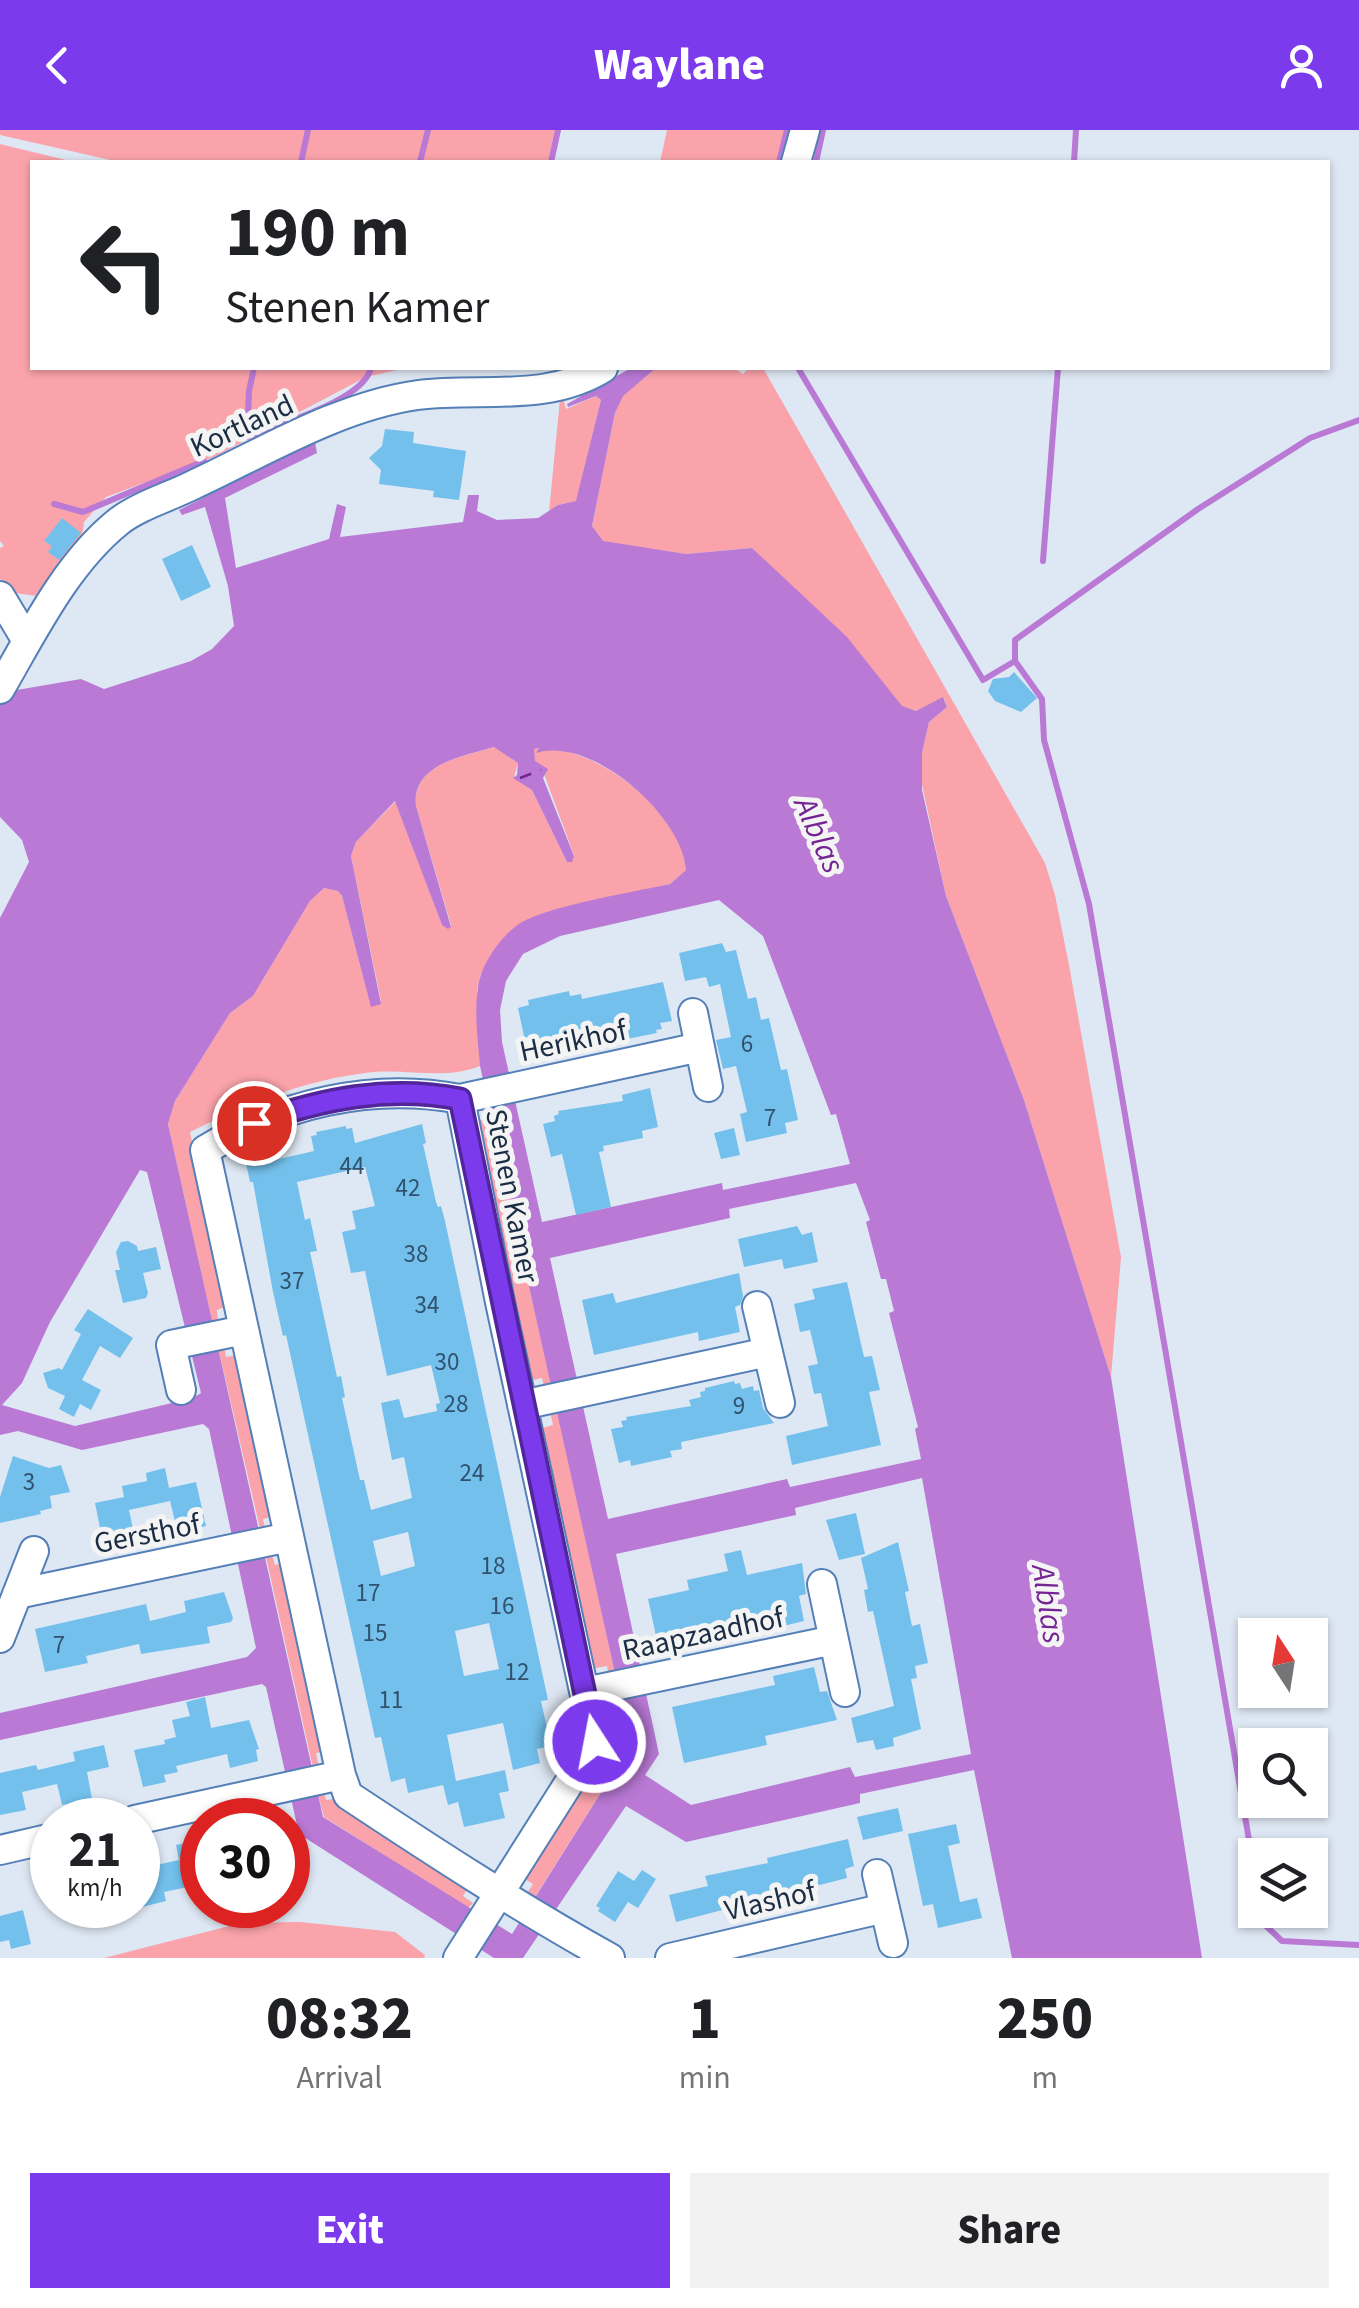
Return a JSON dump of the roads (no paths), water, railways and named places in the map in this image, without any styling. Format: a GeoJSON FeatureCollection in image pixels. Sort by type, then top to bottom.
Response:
{"type":"FeatureCollection","features":[{"type":"Feature","properties":{"kind":"street"},"geometry":{"type":"LineString","coordinates":[[797,160],[805,130]]}},
{"type":"Feature","properties":{"kind":"street","name":"Kortland"},"geometry":{"type":"LineString","coordinates":[[6,679],[26,641],[92,547],[120,520],[318,426],[382,402],[420,395],[549,390],[600,370]]}},
{"type":"Feature","properties":{"kind":"street"},"geometry":{"type":"LineString","coordinates":[[0,596],[26,641]]}},
{"type":"Feature","properties":{"kind":"street"},"geometry":{"type":"LineString","coordinates":[[693,1012],[708,1087]]}},
{"type":"Feature","properties":{"kind":"street","name":"Herikhof"},"geometry":{"type":"LineString","coordinates":[[460,1099],[700,1047]]}},
{"type":"Feature","properties":{"kind":"street","name":"Stenen Kamer"},"geometry":{"type":"LineString","coordinates":[[459,1957],[502,1902],[595,1742],[597,1690],[534,1403],[460,1099],[421,1092],[308,1104],[254,1123],[205,1150],[279,1539],[331,1777],[348,1795],[502,1902]]}},
{"type":"Feature","properties":{"kind":"street"},"geometry":{"type":"LineString","coordinates":[[757,1306],[780,1404]]}},
{"type":"Feature","properties":{"kind":"street"},"geometry":{"type":"LineString","coordinates":[[182,1390],[171,1344],[238,1331]]}},
{"type":"Feature","properties":{"kind":"street"},"geometry":{"type":"LineString","coordinates":[[534,1403],[768,1352]]}},
{"type":"Feature","properties":{"kind":"street","name":"Gersthof"},"geometry":{"type":"LineString","coordinates":[[17,1594],[279,1539]]}},
{"type":"Feature","properties":{"kind":"street"},"geometry":{"type":"LineString","coordinates":[[0,1638],[34,1551]]}},
{"type":"Feature","properties":{"kind":"street","name":"Raapzaadhof"},"geometry":{"type":"LineString","coordinates":[[822,1584],[846,1692]]}},
{"type":"Feature","properties":{"kind":"street","name":"Raapzaadhof"},"geometry":{"type":"LineString","coordinates":[[597,1690],[834,1640]]}},
{"type":"Feature","properties":{"kind":"street"},"geometry":{"type":"LineString","coordinates":[[160,1815],[331,1777]]}},
{"type":"Feature","properties":{"kind":"street"},"geometry":{"type":"LineString","coordinates":[[0,1850],[30,1843]]}},
{"type":"Feature","properties":{"kind":"street"},"geometry":{"type":"LineString","coordinates":[[877,1874],[893,1943]]}},
{"type":"Feature","properties":{"kind":"street"},"geometry":{"type":"LineString","coordinates":[[502,1902],[610,1958]]}},
{"type":"Feature","properties":{"kind":"street","name":"Vlashof"},"geometry":{"type":"LineString","coordinates":[[670,1958],[885,1908]]}},
{"type":"Feature","properties":{"kind":"water","name":"Alblas"},"geometry":{"type":"Polygon","coordinates":[[[627,370],[654,370],[623,396],[615,413],[592,526],[603,541],[686,554],[752,548],[847,637],[902,706],[916,711],[943,697],[947,707],[929,722],[922,753],[922,790],[946,896],[1024,1100],[1111,1377],[1202,1958],[1012,1958],[974,1770],[860,1794],[860,1803],[686,1842],[626,1806],[523,1958],[494,1958],[310,1841],[310,1798],[291,1798],[266,1687],[262,1684],[0,1740],[0,1713],[247,1657],[256,1648],[209,1429],[203,1424],[82,1450],[18,1431],[0,1435],[0,918],[29,862],[22,840],[0,817],[0,676],[11,691],[81,679],[104,689],[191,661],[212,649],[234,626],[228,586],[205,507],[182,515],[179,510],[315,442],[317,453],[225,498],[236,568],[329,539],[337,504],[346,507],[340,537],[463,522],[468,495],[479,495],[477,511],[497,520],[538,518],[558,505],[576,501],[601,400],[596,396],[568,407],[567,404],[627,370]],[[494,747],[442,764],[422,780],[416,806],[451,927],[448,929],[442,925],[395,801],[356,842],[351,856],[381,1004],[371,1007],[342,896],[324,888],[310,901],[253,996],[230,1013],[175,1101],[168,1124],[323,1817],[512,1934],[631,1745],[480,1066],[478,988],[492,953],[519,924],[570,906],[670,884],[686,870],[669,826],[630,784],[582,756],[558,751],[536,753],[539,748],[534,749],[535,761],[548,769],[543,778],[574,856],[572,862],[567,862],[532,790],[513,778],[518,763],[494,747]],[[719,900],[560,936],[523,954],[506,981],[500,1010],[502,1042],[542,1222],[722,1183],[723,1190],[850,1164],[836,1114],[831,1115],[763,936],[719,900]],[[140,1170],[50,1322],[22,1383],[2,1405],[75,1426],[201,1393],[147,1172],[140,1170]],[[856,1183],[729,1209],[730,1218],[550,1258],[608,1519],[787,1479],[790,1487],[921,1459],[915,1429],[918,1427],[889,1313],[894,1311],[886,1279],[881,1279],[866,1222],[870,1220],[856,1183]],[[922,1478],[795,1508],[796,1515],[616,1554],[659,1754],[645,1775],[691,1805],[850,1767],[855,1777],[971,1754],[922,1478]]]}},
{"type":"Feature","properties":{"kind":"waterway"},"geometry":{"type":"LineString","coordinates":[[301,160],[308,130]]}},
{"type":"Feature","properties":{"kind":"waterway"},"geometry":{"type":"LineString","coordinates":[[420,160],[428,130]]}},
{"type":"Feature","properties":{"kind":"waterway"},"geometry":{"type":"LineString","coordinates":[[551,160],[558,130]]}},
{"type":"Feature","properties":{"kind":"waterway"},"geometry":{"type":"LineString","coordinates":[[780,160],[787,130]]}},
{"type":"Feature","properties":{"kind":"waterway"},"geometry":{"type":"LineString","coordinates":[[816,160],[823,130]]}},
{"type":"Feature","properties":{"kind":"waterway"},"geometry":{"type":"LineString","coordinates":[[1074,160],[1076,130]]}},
{"type":"Feature","properties":{"kind":"waterway"},"geometry":{"type":"LineString","coordinates":[[254,370],[247,437],[337,401],[365,380],[370,370]]}},
{"type":"Feature","properties":{"kind":"waterway"},"geometry":{"type":"LineString","coordinates":[[799,370],[983,680],[1015,661]]}},
{"type":"Feature","properties":{"kind":"waterway"},"geometry":{"type":"LineString","coordinates":[[1043,561],[1058,370]]}},
{"type":"Feature","properties":{"kind":"waterway"},"geometry":{"type":"LineString","coordinates":[[1249,1838],[1089,904],[1044,740],[1042,699],[1015,661],[1015,640],[1198,509],[1310,438],[1359,420]]}},
{"type":"Feature","properties":{"kind":"waterway"},"geometry":{"type":"LineString","coordinates":[[54,504],[83,512],[204,461]]}},
{"type":"Feature","properties":{"kind":"waterway"},"geometry":{"type":"LineString","coordinates":[[1268,1928],[1282,1941],[1359,1945]]}}]}
